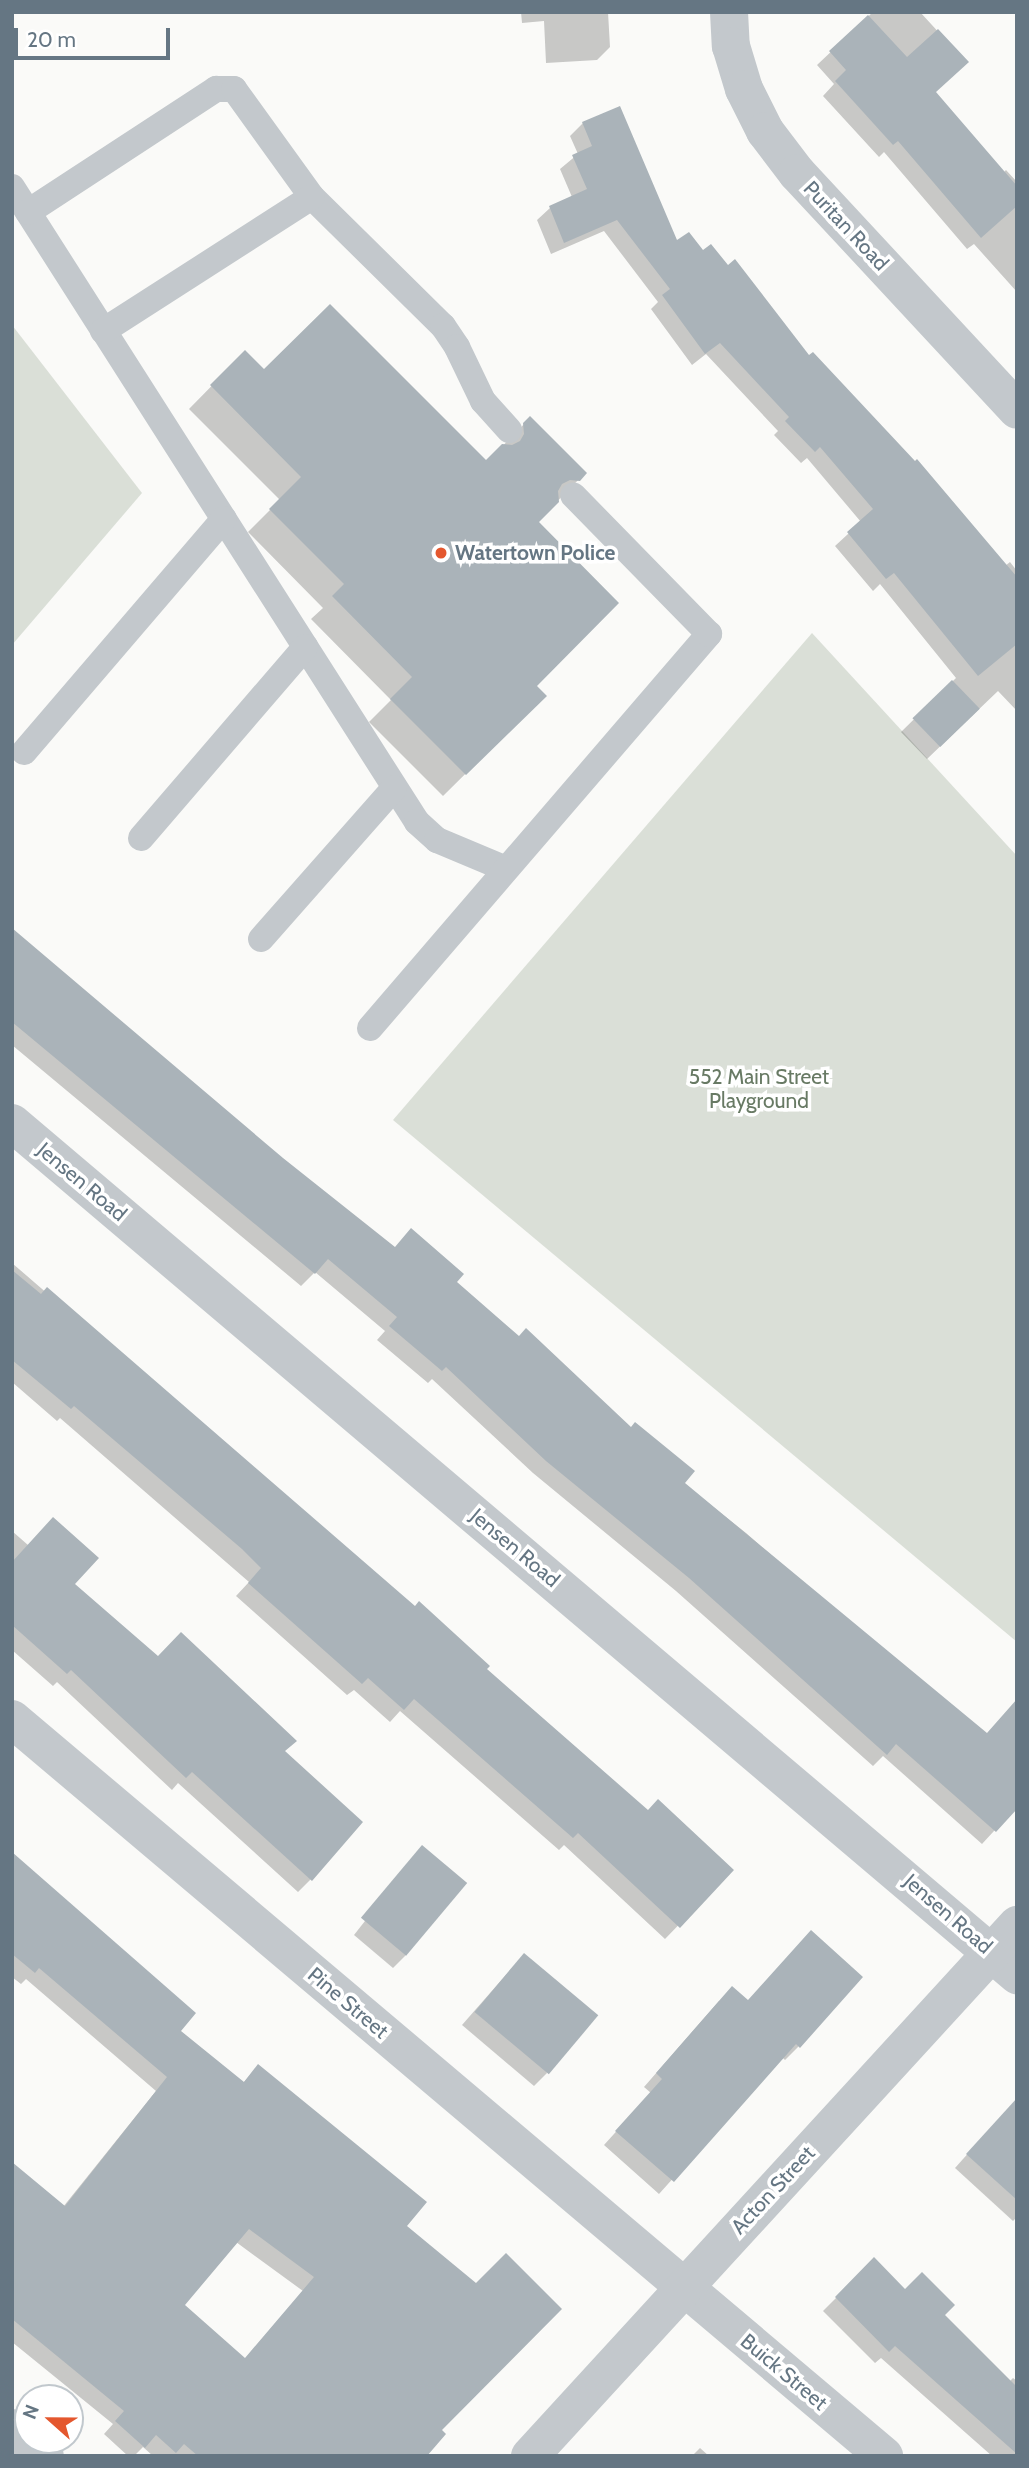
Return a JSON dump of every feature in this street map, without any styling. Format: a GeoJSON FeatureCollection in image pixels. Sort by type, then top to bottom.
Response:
{"type":"FeatureCollection","features":[{"type":"Feature","properties":{"kind":"street","name":"Puritan Road"},"geometry":{"type":"LineString","coordinates":[[729,12],[731,46],[744,89],[765,131],[797,173],[1017,410]]}},
{"type":"Feature","properties":{"kind":"street","name":"Jensen Road"},"geometry":{"type":"LineString","coordinates":[[12,1123],[1004,1963]]}},
{"type":"Feature","properties":{"kind":"street","name":"Pine Street"},"geometry":{"type":"LineString","coordinates":[[12,1718],[683,2288]]}},
{"type":"Feature","properties":{"kind":"street","name":"Acton Street"},"geometry":{"type":"LineString","coordinates":[[530,2456],[683,2288],[1004,1963],[1017,1925]]}},
{"type":"Feature","properties":{"kind":"street","name":"Buick Street"},"geometry":{"type":"LineString","coordinates":[[683,2288],[884,2456]]}},
{"type":"Feature","properties":{"kind":"street"},"geometry":{"type":"LineString","coordinates":[[12,2428],[45,2456]]}},
{"type":"Feature","properties":{"kind":"lane"},"geometry":{"type":"LineString","coordinates":[[28,212],[221,87],[234,89],[312,197],[443,326],[457,347],[483,401],[509,430]]}},
{"type":"Feature","properties":{"kind":"lane"},"geometry":{"type":"LineString","coordinates":[[12,187],[394,788],[426,832],[506,869]]}},
{"type":"Feature","properties":{"kind":"lane"},"geometry":{"type":"LineString","coordinates":[[103,331],[312,197]]}},
{"type":"Feature","properties":{"kind":"lane"},"geometry":{"type":"LineString","coordinates":[[370,1028],[709,634],[573,495]]}},
{"type":"Feature","properties":{"kind":"lane"},"geometry":{"type":"LineString","coordinates":[[24,752],[224,519]]}},
{"type":"Feature","properties":{"kind":"lane"},"geometry":{"type":"LineString","coordinates":[[141,838],[305,647]]}},
{"type":"Feature","properties":{"kind":"lane"},"geometry":{"type":"LineString","coordinates":[[261,939],[394,788]]}},
{"type":"Feature","properties":{"kind":"green space"},"geometry":{"type":"Polygon","coordinates":[[[12,325],[142,493],[12,645],[12,325]]]}},
{"type":"Feature","properties":{"kind":"green space","name":"552 Main Street Playground"},"geometry":{"type":"Polygon","coordinates":[[[812,633],[1017,856],[1017,1642],[393,1120],[812,633]]]}},
{"type":"Feature","properties":{"kind":"building"},"geometry":{"type":"Polygon","coordinates":[[[868,15],[907,57],[938,29],[969,62],[936,92],[1017,186],[1017,206],[981,238],[898,141],[893,145],[835,81],[846,70],[829,51],[868,15]]]}},
{"type":"Feature","properties":{"kind":"building"},"geometry":{"type":"Polygon","coordinates":[[[620,106],[677,240],[689,232],[703,250],[711,244],[728,265],[735,259],[809,355],[813,352],[915,461],[917,459],[1017,577],[1017,644],[978,676],[894,573],[886,579],[847,532],[873,509],[820,447],[815,452],[785,421],[789,417],[720,343],[705,354],[662,295],[670,289],[617,220],[564,243],[549,206],[587,189],[572,155],[592,146],[582,122],[620,106]]]}},
{"type":"Feature","properties":{"kind":"building","name":"Watertown Police"},"geometry":{"type":"Polygon","coordinates":[[[330,304],[486,460],[502,444],[512,445],[520,441],[524,434],[523,423],[530,416],[587,473],[580,481],[570,480],[562,484],[558,491],[559,502],[539,522],[619,603],[537,686],[547,696],[466,775],[390,699],[412,677],[332,596],[344,584],[269,509],[301,477],[210,385],[245,350],[264,369],[330,304]]]}},
{"type":"Feature","properties":{"kind":"building"},"geometry":{"type":"Polygon","coordinates":[[[952,680],[980,709],[940,747],[912,718],[952,680]]]}},
{"type":"Feature","properties":{"kind":"building"},"geometry":{"type":"Polygon","coordinates":[[[12,928],[283,1158],[395,1247],[411,1228],[464,1274],[457,1282],[519,1336],[526,1328],[631,1427],[635,1422],[695,1471],[685,1483],[987,1733],[1017,1699],[1017,1809],[996,1832],[896,1744],[887,1755],[689,1578],[546,1461],[446,1367],[442,1371],[389,1326],[397,1317],[328,1259],[315,1274],[12,1022],[12,928]]]}},
{"type":"Feature","properties":{"kind":"building"},"geometry":{"type":"Polygon","coordinates":[[[12,1270],[41,1294],[47,1287],[415,1606],[419,1601],[490,1666],[487,1669],[648,1810],[658,1799],[734,1870],[680,1928],[578,1833],[573,1838],[414,1699],[404,1710],[368,1678],[362,1684],[248,1583],[261,1568],[242,1549],[74,1406],[71,1409],[12,1360],[12,1270]]]}},
{"type":"Feature","properties":{"kind":"building"},"geometry":{"type":"Polygon","coordinates":[[[53,1517],[99,1558],[75,1584],[158,1656],[181,1632],[297,1741],[285,1751],[363,1822],[312,1881],[192,1772],[186,1778],[71,1670],[67,1674],[12,1625],[12,1562],[53,1517]]]}},
{"type":"Feature","properties":{"kind":"building"},"geometry":{"type":"Polygon","coordinates":[[[422,1845],[467,1883],[406,1956],[361,1918],[422,1845]]]}},
{"type":"Feature","properties":{"kind":"building"},"geometry":{"type":"Polygon","coordinates":[[[12,1852],[196,2013],[181,2031],[244,2082],[258,2064],[427,2202],[407,2226],[476,2283],[506,2253],[562,2309],[442,2430],[446,2434],[427,2456],[198,2456],[184,2444],[176,2453],[156,2435],[145,2448],[115,2421],[124,2411],[12,2319],[12,2162],[65,2206],[167,2077],[39,1968],[35,1973],[12,1954],[12,1852]],[[249,2229],[185,2305],[245,2358],[314,2277],[249,2229]]]}},
{"type":"Feature","properties":{"kind":"building"},"geometry":{"type":"Polygon","coordinates":[[[811,1930],[863,1977],[800,2048],[796,2044],[674,2182],[615,2131],[662,2079],[656,2073],[732,1986],[748,2000],[811,1930]]]}},
{"type":"Feature","properties":{"kind":"building"},"geometry":{"type":"Polygon","coordinates":[[[524,1953],[598,2015],[549,2074],[475,2012],[524,1953]]]}},
{"type":"Feature","properties":{"kind":"building"},"geometry":{"type":"Polygon","coordinates":[[[1017,2098],[1017,2200],[966,2154],[1017,2098]]]}},
{"type":"Feature","properties":{"kind":"building"},"geometry":{"type":"Polygon","coordinates":[[[874,2257],[905,2289],[922,2272],[955,2305],[945,2315],[1017,2387],[1017,2454],[895,2346],[889,2352],[835,2297],[874,2257]]]}},
{"type":"Feature","properties":{"kind":"place","name":"Watertown Police"},"geometry":{"type":"Point","coordinates":[441,553]}}]}
